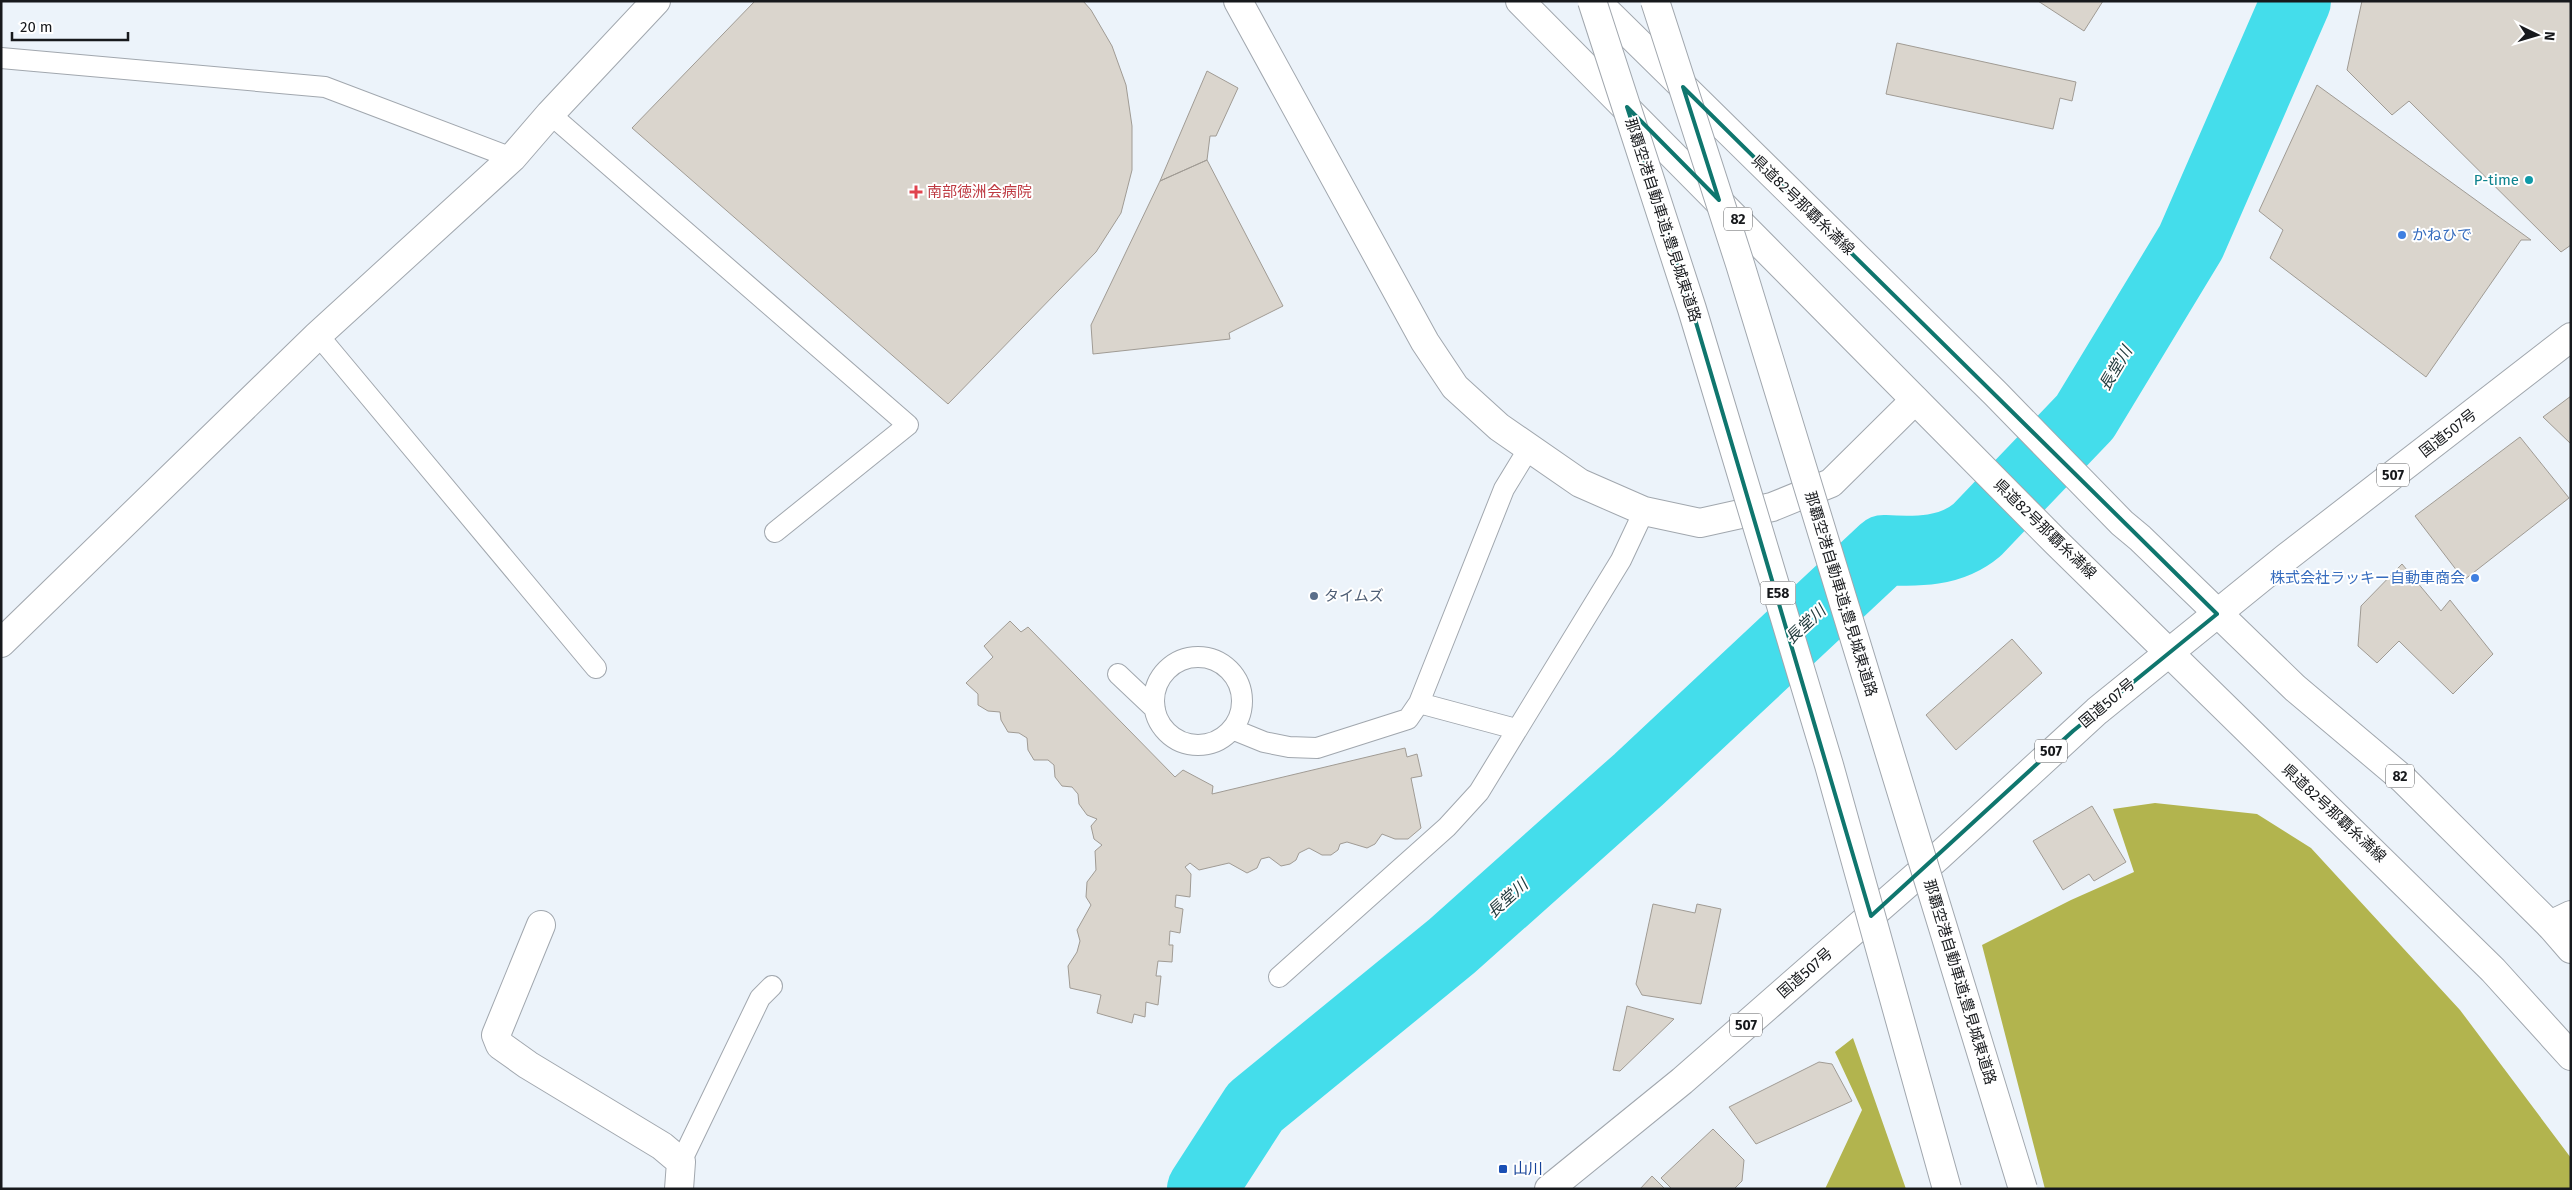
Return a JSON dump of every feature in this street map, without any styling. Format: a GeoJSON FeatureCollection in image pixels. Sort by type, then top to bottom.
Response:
{"type":"FeatureCollection","features":[{"type":"Feature","properties":{"kind":"main road"},"geometry":{"type":"LineString","coordinates":[[1,643],[318,335],[512,158],[550,114],[656,1]]}},
{"type":"Feature","properties":{"kind":"main road"},"geometry":{"type":"LineString","coordinates":[[1238,1],[1430,350],[1455,387],[1500,427],[1580,483],[1644,511],[1700,523],[1772,507],[1831,483],[1915,400]]}},
{"type":"Feature","properties":{"kind":"main road","name":"県道82号那覇糸満線"},"geometry":{"type":"LineString","coordinates":[[1520,1],[1774,255],[2056,542],[2493,970],[2571,1056]]}},
{"type":"Feature","properties":{"kind":"main road","name":"県道82号那覇糸満線"},"geometry":{"type":"LineString","coordinates":[[1594,1],[1995,393],[2096,497],[2295,688],[2403,779],[2560,920],[2571,950]]}},
{"type":"Feature","properties":{"kind":"main road","name":"那覇空港自動車道;豊見城東道路"},"geometry":{"type":"LineString","coordinates":[[1594,1],[1692,309],[1829,765],[1947,1189]]}},
{"type":"Feature","properties":{"kind":"main road","name":"那覇空港自動車道;豊見城東道路"},"geometry":{"type":"LineString","coordinates":[[1655,1],[1743,274],[2023,1189]]}},
{"type":"Feature","properties":{"kind":"main road","name":"国道507号"},"geometry":{"type":"LineString","coordinates":[[1549,1189],[1682,1081],[1939,856],[2073,731],[2287,557],[2571,338]]}},
{"type":"Feature","properties":{"kind":"main road"},"geometry":{"type":"LineString","coordinates":[[541,925],[496,1034],[500,1045],[528,1065],[662,1146],[680,1176]]}},
{"type":"Feature","properties":{"kind":"lane"},"geometry":{"type":"LineString","coordinates":[[1,58],[325,87],[512,158]]}},
{"type":"Feature","properties":{"kind":"lane"},"geometry":{"type":"LineString","coordinates":[[550,114],[908,425],[775,532]]}},
{"type":"Feature","properties":{"kind":"lane"},"geometry":{"type":"LineString","coordinates":[[318,335],[596,668]]}},
{"type":"Feature","properties":{"kind":"lane"},"geometry":{"type":"LineString","coordinates":[[1232,729],[1264,742],[1289,747],[1318,748],[1408,719],[1419,703],[1504,489],[1529,448]]}},
{"type":"Feature","properties":{"kind":"lane"},"geometry":{"type":"LineString","coordinates":[[1279,978],[1447,826],[1479,792],[1621,560],[1644,511]]}},
{"type":"Feature","properties":{"kind":"lane"},"geometry":{"type":"LineString","coordinates":[[1193,657],[1208,658],[1221,664],[1232,673],[1239,686],[1242,701],[1239,716],[1232,729],[1221,738],[1208,744],[1194,745],[1180,742],[1169,734],[1160,723],[1155,709],[1155,695],[1158,682],[1167,670],[1178,662],[1193,657]]}},
{"type":"Feature","properties":{"kind":"lane"},"geometry":{"type":"LineString","coordinates":[[1118,674],[1155,709]]}},
{"type":"Feature","properties":{"kind":"lane"},"geometry":{"type":"LineString","coordinates":[[1419,703],[1516,729]]}},
{"type":"Feature","properties":{"kind":"lane"},"geometry":{"type":"LineString","coordinates":[[680,1176],[760,998],[772,986]]}},
{"type":"Feature","properties":{"kind":"highlighted area"},"geometry":{"type":"Polygon","coordinates":[[[1683,87],[2217,614],[2073,731],[1871,916],[1692,309],[1627,107],[1719,200],[1683,87]]]}},
{"type":"Feature","properties":{"kind":"shaded area"},"geometry":{"type":"Polygon","coordinates":[[[2155,803],[2257,814],[2311,848],[2460,1010],[2571,1158],[2571,1189],[2045,1189],[1982,945],[2071,900],[2134,872],[2113,809],[2155,803]]]}},
{"type":"Feature","properties":{"kind":"shaded area"},"geometry":{"type":"Polygon","coordinates":[[[1853,1038],[1906,1189],[1825,1189],[1862,1110],[1835,1052],[1853,1038]]]}},
{"type":"Feature","properties":{"kind":"building","name":"南部徳洲会病院"},"geometry":{"type":"Polygon","coordinates":[[[755,1],[1083,1],[1091,10],[1112,46],[1126,85],[1132,126],[1132,170],[1121,213],[1096,252],[948,404],[632,128],[755,1]]]}},
{"type":"Feature","properties":{"kind":"building"},"geometry":{"type":"Polygon","coordinates":[[[2038,1],[2103,1],[2084,31],[2038,1]]]}},
{"type":"Feature","properties":{"kind":"building","name":"P-time"},"geometry":{"type":"Polygon","coordinates":[[[2362,1],[2571,1],[2571,245],[2561,252],[2409,101],[2392,115],[2347,70],[2362,1]]]}},
{"type":"Feature","properties":{"kind":"building"},"geometry":{"type":"Polygon","coordinates":[[[1897,43],[2076,82],[2072,101],[2060,98],[2053,129],[1886,94],[1897,43]]]}},
{"type":"Feature","properties":{"kind":"building"},"geometry":{"type":"Polygon","coordinates":[[[1207,71],[1238,88],[1216,136],[1210,136],[1207,160],[1160,181],[1207,71]]]}},
{"type":"Feature","properties":{"kind":"building","name":"かねひで"},"geometry":{"type":"Polygon","coordinates":[[[2317,85],[2531,240],[2521,240],[2426,377],[2270,258],[2283,230],[2259,211],[2317,85]]]}},
{"type":"Feature","properties":{"kind":"building"},"geometry":{"type":"Polygon","coordinates":[[[1207,160],[1283,306],[1229,333],[1230,339],[1093,354],[1091,325],[1160,181],[1207,160]]]}},
{"type":"Feature","properties":{"kind":"building"},"geometry":{"type":"Polygon","coordinates":[[[2571,396],[2571,444],[2543,417],[2571,396]]]}},
{"type":"Feature","properties":{"kind":"building"},"geometry":{"type":"Polygon","coordinates":[[[2520,437],[2569,498],[2464,580],[2415,516],[2520,437]]]}},
{"type":"Feature","properties":{"kind":"building"},"geometry":{"type":"Polygon","coordinates":[[[2402,564],[2441,611],[2450,600],[2493,654],[2453,694],[2399,641],[2377,663],[2358,646],[2361,606],[2402,564]]]}},
{"type":"Feature","properties":{"kind":"building"},"geometry":{"type":"Polygon","coordinates":[[[1010,621],[1021,632],[1028,627],[1175,777],[1183,770],[1213,786],[1212,794],[1405,748],[1407,757],[1417,754],[1422,776],[1411,778],[1421,828],[1408,839],[1395,839],[1382,834],[1375,844],[1367,848],[1347,842],[1340,844],[1338,850],[1331,855],[1322,855],[1309,848],[1299,853],[1296,860],[1290,864],[1281,866],[1269,857],[1261,859],[1257,868],[1247,873],[1229,863],[1199,870],[1190,863],[1185,867],[1191,874],[1190,897],[1176,895],[1175,907],[1183,909],[1180,933],[1170,931],[1169,945],[1173,945],[1172,962],[1158,961],[1156,976],[1161,976],[1158,1005],[1146,1002],[1145,1017],[1134,1014],[1132,1023],[1097,1013],[1101,995],[1070,988],[1068,966],[1077,952],[1080,941],[1077,930],[1091,905],[1086,897],[1087,882],[1096,870],[1095,851],[1102,845],[1094,839],[1091,826],[1097,819],[1087,815],[1079,804],[1078,794],[1072,787],[1062,786],[1055,777],[1054,765],[1048,760],[1034,760],[1028,750],[1027,738],[1019,733],[1008,732],[1001,720],[1000,712],[988,711],[978,705],[978,694],[966,683],[993,657],[984,646],[1010,621]]]}},
{"type":"Feature","properties":{"kind":"building"},"geometry":{"type":"Polygon","coordinates":[[[2012,639],[2042,673],[1956,750],[1926,715],[2012,639]]]}},
{"type":"Feature","properties":{"kind":"building"},"geometry":{"type":"Polygon","coordinates":[[[2092,806],[2126,862],[2094,881],[2089,874],[2063,890],[2033,841],[2092,806]]]}},
{"type":"Feature","properties":{"kind":"building"},"geometry":{"type":"Polygon","coordinates":[[[1653,904],[1695,913],[1697,904],[1721,909],[1701,1004],[1642,995],[1636,984],[1653,904]]]}},
{"type":"Feature","properties":{"kind":"building"},"geometry":{"type":"Polygon","coordinates":[[[1627,1006],[1674,1019],[1620,1071],[1613,1070],[1627,1006]]]}},
{"type":"Feature","properties":{"kind":"building"},"geometry":{"type":"Polygon","coordinates":[[[1819,1062],[1832,1064],[1852,1101],[1756,1144],[1729,1107],[1819,1062]]]}},
{"type":"Feature","properties":{"kind":"building"},"geometry":{"type":"Polygon","coordinates":[[[1713,1129],[1744,1160],[1742,1181],[1734,1189],[1672,1189],[1661,1178],[1713,1129]]]}},
{"type":"Feature","properties":{"kind":"building"},"geometry":{"type":"Polygon","coordinates":[[[1652,1176],[1665,1189],[1640,1189],[1652,1176]]]}},
{"type":"Feature","properties":{"kind":"waterway","name":"長堂川"},"geometry":{"type":"LineString","coordinates":[[1202,1189],[1255,1107],[1452,946],[1638,780],[1884,550],[1909,551],[1933,549],[1945,547],[1967,537],[1977,530],[2085,417],[2191,242],[2296,1]]}},
{"type":"Feature","properties":{"kind":"place","name":"P-time"},"geometry":{"type":"Point","coordinates":[2529,180]}},
{"type":"Feature","properties":{"kind":"place","name":"南部徳洲会病院"},"geometry":{"type":"Point","coordinates":[916,192]}},
{"type":"Feature","properties":{"kind":"place","name":"かねひで"},"geometry":{"type":"Point","coordinates":[2402,235]}},
{"type":"Feature","properties":{"kind":"place","name":"株式会社ラッキー自動車商会"},"geometry":{"type":"Point","coordinates":[2475,578]}},
{"type":"Feature","properties":{"kind":"place","name":"タイムズ"},"geometry":{"type":"Point","coordinates":[1314,596]}},
{"type":"Feature","properties":{"kind":"place","name":"山川"},"geometry":{"type":"Point","coordinates":[1503,1169]}}]}
